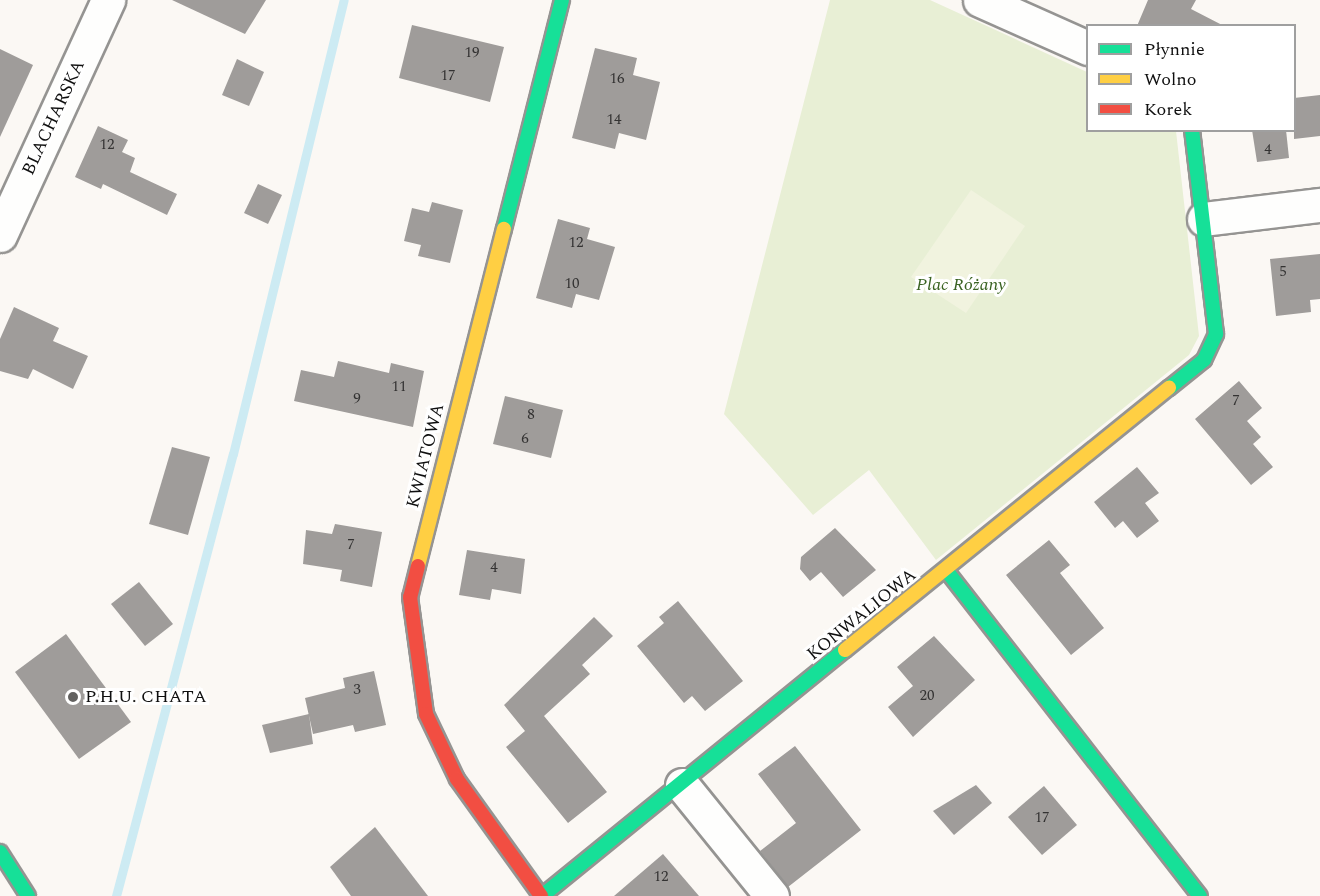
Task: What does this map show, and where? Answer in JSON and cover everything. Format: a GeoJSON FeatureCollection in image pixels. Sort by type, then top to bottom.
{"type":"FeatureCollection","features":[{"type":"Feature","properties":{"kind":"street","name":"BLACHARSKA"},"geometry":{"type":"LineString","coordinates":[[0,236],[108,0]]}},
{"type":"Feature","properties":{"kind":"street","name":"KWIATOWA"},"geometry":{"type":"LineString","coordinates":[[541,896],[457,779],[426,714],[414,655],[410,597],[562,0]]}},
{"type":"Feature","properties":{"kind":"street"},"geometry":{"type":"LineString","coordinates":[[980,0],[1086,47]]}},
{"type":"Feature","properties":{"kind":"street"},"geometry":{"type":"LineString","coordinates":[[1191,132],[1204,219],[1320,205]]}},
{"type":"Feature","properties":{"kind":"street","name":"KONWALIOWA"},"geometry":{"type":"LineString","coordinates":[[541,896],[682,785],[1204,360],[1216,334],[1204,219]]}},
{"type":"Feature","properties":{"kind":"street"},"geometry":{"type":"LineString","coordinates":[[946,570],[1200,896]]}},
{"type":"Feature","properties":{"kind":"street"},"geometry":{"type":"LineString","coordinates":[[682,785],[772,896]]}},
{"type":"Feature","properties":{"kind":"street"},"geometry":{"type":"LineString","coordinates":[[0,852],[28,896]]}},
{"type":"Feature","properties":{"kind":"green space","name":"Plac Różany"},"geometry":{"type":"Polygon","coordinates":[[[830,0],[930,0],[1086,72],[1086,132],[1176,132],[1199,336],[1189,355],[936,560],[869,470],[813,515],[724,414],[830,0]]]}},
{"type":"Feature","properties":{"kind":"green space"},"geometry":{"type":"Polygon","coordinates":[[[971,190],[1025,226],[966,313],[911,277],[971,190]]]}},
{"type":"Feature","properties":{"kind":"building"},"geometry":{"type":"Polygon","coordinates":[[[172,0],[266,0],[245,34],[172,0]]]}},
{"type":"Feature","properties":{"kind":"building"},"geometry":{"type":"Polygon","coordinates":[[[1148,0],[1196,0],[1191,9],[1220,24],[1138,24],[1148,0]]]}},
{"type":"Feature","properties":{"kind":"building"},"geometry":{"type":"Polygon","coordinates":[[[412,25],[504,47],[490,102],[399,78],[412,25]]]}},
{"type":"Feature","properties":{"kind":"building"},"geometry":{"type":"Polygon","coordinates":[[[595,48],[637,58],[633,75],[660,82],[646,140],[619,133],[615,149],[572,138],[595,48]]]}},
{"type":"Feature","properties":{"kind":"building"},"geometry":{"type":"Polygon","coordinates":[[[0,49],[33,65],[0,137],[0,49]]]}},
{"type":"Feature","properties":{"kind":"building"},"geometry":{"type":"Polygon","coordinates":[[[237,59],[264,72],[249,106],[222,95],[237,59]]]}},
{"type":"Feature","properties":{"kind":"building"},"geometry":{"type":"Polygon","coordinates":[[[1320,95],[1320,136],[1294,139],[1296,98],[1320,95]]]}},
{"type":"Feature","properties":{"kind":"building"},"geometry":{"type":"Polygon","coordinates":[[[98,126],[128,140],[122,152],[135,158],[130,172],[177,194],[167,215],[103,184],[101,189],[75,177],[98,126]]]}},
{"type":"Feature","properties":{"kind":"building"},"geometry":{"type":"Polygon","coordinates":[[[1252,132],[1286,132],[1289,158],[1257,162],[1252,132]]]}},
{"type":"Feature","properties":{"kind":"building"},"geometry":{"type":"Polygon","coordinates":[[[258,184],[282,195],[268,224],[244,213],[258,184]]]}},
{"type":"Feature","properties":{"kind":"building"},"geometry":{"type":"Polygon","coordinates":[[[432,202],[463,210],[450,263],[418,256],[421,245],[404,241],[412,208],[429,212],[432,202]]]}},
{"type":"Feature","properties":{"kind":"building"},"geometry":{"type":"Polygon","coordinates":[[[558,219],[590,228],[587,239],[615,247],[599,300],[576,294],[572,308],[536,298],[558,219]]]}},
{"type":"Feature","properties":{"kind":"building"},"geometry":{"type":"Polygon","coordinates":[[[1320,254],[1320,299],[1310,300],[1311,312],[1276,316],[1270,259],[1320,254]]]}},
{"type":"Feature","properties":{"kind":"building"},"geometry":{"type":"Polygon","coordinates":[[[14,307],[59,328],[53,341],[88,356],[73,389],[33,369],[28,379],[0,371],[0,339],[14,307]]]}},
{"type":"Feature","properties":{"kind":"building"},"geometry":{"type":"Polygon","coordinates":[[[338,361],[389,373],[391,363],[424,371],[413,427],[294,401],[301,370],[334,377],[338,361]]]}},
{"type":"Feature","properties":{"kind":"building"},"geometry":{"type":"Polygon","coordinates":[[[1239,381],[1262,408],[1247,421],[1261,437],[1253,444],[1273,467],[1251,485],[1195,419],[1239,381]]]}},
{"type":"Feature","properties":{"kind":"building"},"geometry":{"type":"Polygon","coordinates":[[[505,396],[563,410],[551,458],[493,444],[505,396]]]}},
{"type":"Feature","properties":{"kind":"building"},"geometry":{"type":"Polygon","coordinates":[[[172,447],[210,457],[188,535],[149,524],[172,447]]]}},
{"type":"Feature","properties":{"kind":"building"},"geometry":{"type":"Polygon","coordinates":[[[1137,467],[1159,493],[1145,503],[1159,521],[1137,538],[1123,521],[1115,528],[1094,502],[1137,467]]]}},
{"type":"Feature","properties":{"kind":"building"},"geometry":{"type":"Polygon","coordinates":[[[335,524],[382,532],[372,587],[340,581],[342,570],[303,564],[306,530],[332,534],[335,524]]]}},
{"type":"Feature","properties":{"kind":"building"},"geometry":{"type":"Polygon","coordinates":[[[835,528],[876,570],[843,597],[821,572],[810,581],[800,569],[801,557],[835,528]]]}},
{"type":"Feature","properties":{"kind":"building"},"geometry":{"type":"Polygon","coordinates":[[[1049,540],[1070,565],[1060,573],[1104,628],[1071,655],[1006,575],[1049,540]]]}},
{"type":"Feature","properties":{"kind":"building"},"geometry":{"type":"Polygon","coordinates":[[[467,550],[525,559],[521,594],[492,589],[490,600],[459,595],[467,550]]]}},
{"type":"Feature","properties":{"kind":"building"},"geometry":{"type":"Polygon","coordinates":[[[139,582],[173,624],[145,646],[111,604],[139,582]]]}},
{"type":"Feature","properties":{"kind":"building"},"geometry":{"type":"Polygon","coordinates":[[[678,601],[743,681],[705,711],[692,696],[684,703],[637,646],[664,623],[659,617],[678,601]]]}},
{"type":"Feature","properties":{"kind":"building"},"geometry":{"type":"Polygon","coordinates":[[[594,617],[613,636],[582,665],[590,674],[544,716],[607,792],[568,823],[506,747],[525,731],[504,705],[594,617]]]}},
{"type":"Feature","properties":{"kind":"building","name":"P.H.U. CHATA"},"geometry":{"type":"Polygon","coordinates":[[[66,634],[131,722],[79,759],[15,672],[66,634]]]}},
{"type":"Feature","properties":{"kind":"building"},"geometry":{"type":"Polygon","coordinates":[[[934,636],[975,680],[913,737],[888,707],[913,686],[897,667],[934,636]]]}},
{"type":"Feature","properties":{"kind":"building"},"geometry":{"type":"Polygon","coordinates":[[[374,671],[386,725],[355,732],[353,725],[313,734],[305,698],[345,688],[343,678],[374,671]]]}},
{"type":"Feature","properties":{"kind":"building"},"geometry":{"type":"Polygon","coordinates":[[[309,714],[313,744],[270,753],[262,725],[309,714]]]}},
{"type":"Feature","properties":{"kind":"building"},"geometry":{"type":"Polygon","coordinates":[[[795,746],[861,830],[788,887],[760,851],[796,823],[758,774],[795,746]]]}},
{"type":"Feature","properties":{"kind":"building"},"geometry":{"type":"Polygon","coordinates":[[[976,785],[992,803],[954,835],[933,811],[976,785]]]}},
{"type":"Feature","properties":{"kind":"building"},"geometry":{"type":"Polygon","coordinates":[[[1044,786],[1077,825],[1042,855],[1008,817],[1044,786]]]}},
{"type":"Feature","properties":{"kind":"building"},"geometry":{"type":"Polygon","coordinates":[[[375,827],[428,896],[351,896],[330,867],[375,827]]]}},
{"type":"Feature","properties":{"kind":"building"},"geometry":{"type":"Polygon","coordinates":[[[663,854],[699,896],[614,896],[663,854]]]}},
{"type":"Feature","properties":{"kind":"waterway"},"geometry":{"type":"LineString","coordinates":[[116,896],[233,454],[344,0]]}},
{"type":"Feature","properties":{"kind":"traffic: fast"},"geometry":{"type":"LineString","coordinates":[[504,229],[562,0]]}},
{"type":"Feature","properties":{"kind":"traffic: fast"},"geometry":{"type":"LineString","coordinates":[[1169,388],[1204,360],[1216,334],[1192,132]]}},
{"type":"Feature","properties":{"kind":"traffic: fast"},"geometry":{"type":"LineString","coordinates":[[946,570],[1200,896]]}},
{"type":"Feature","properties":{"kind":"traffic: fast"},"geometry":{"type":"LineString","coordinates":[[542,896],[845,650]]}},
{"type":"Feature","properties":{"kind":"traffic: fast"},"geometry":{"type":"LineString","coordinates":[[0,852],[28,896]]}},
{"type":"Feature","properties":{"kind":"traffic: slow"},"geometry":{"type":"LineString","coordinates":[[418,566],[504,229]]}},
{"type":"Feature","properties":{"kind":"traffic: slow"},"geometry":{"type":"LineString","coordinates":[[845,650],[1169,388]]}},
{"type":"Feature","properties":{"kind":"traffic: jam"},"geometry":{"type":"LineString","coordinates":[[418,566],[410,597],[426,714],[457,779],[541,896]]}},
{"type":"Feature","properties":{"kind":"place","name":"P.H.U. CHATA"},"geometry":{"type":"Point","coordinates":[73,697]}}]}
